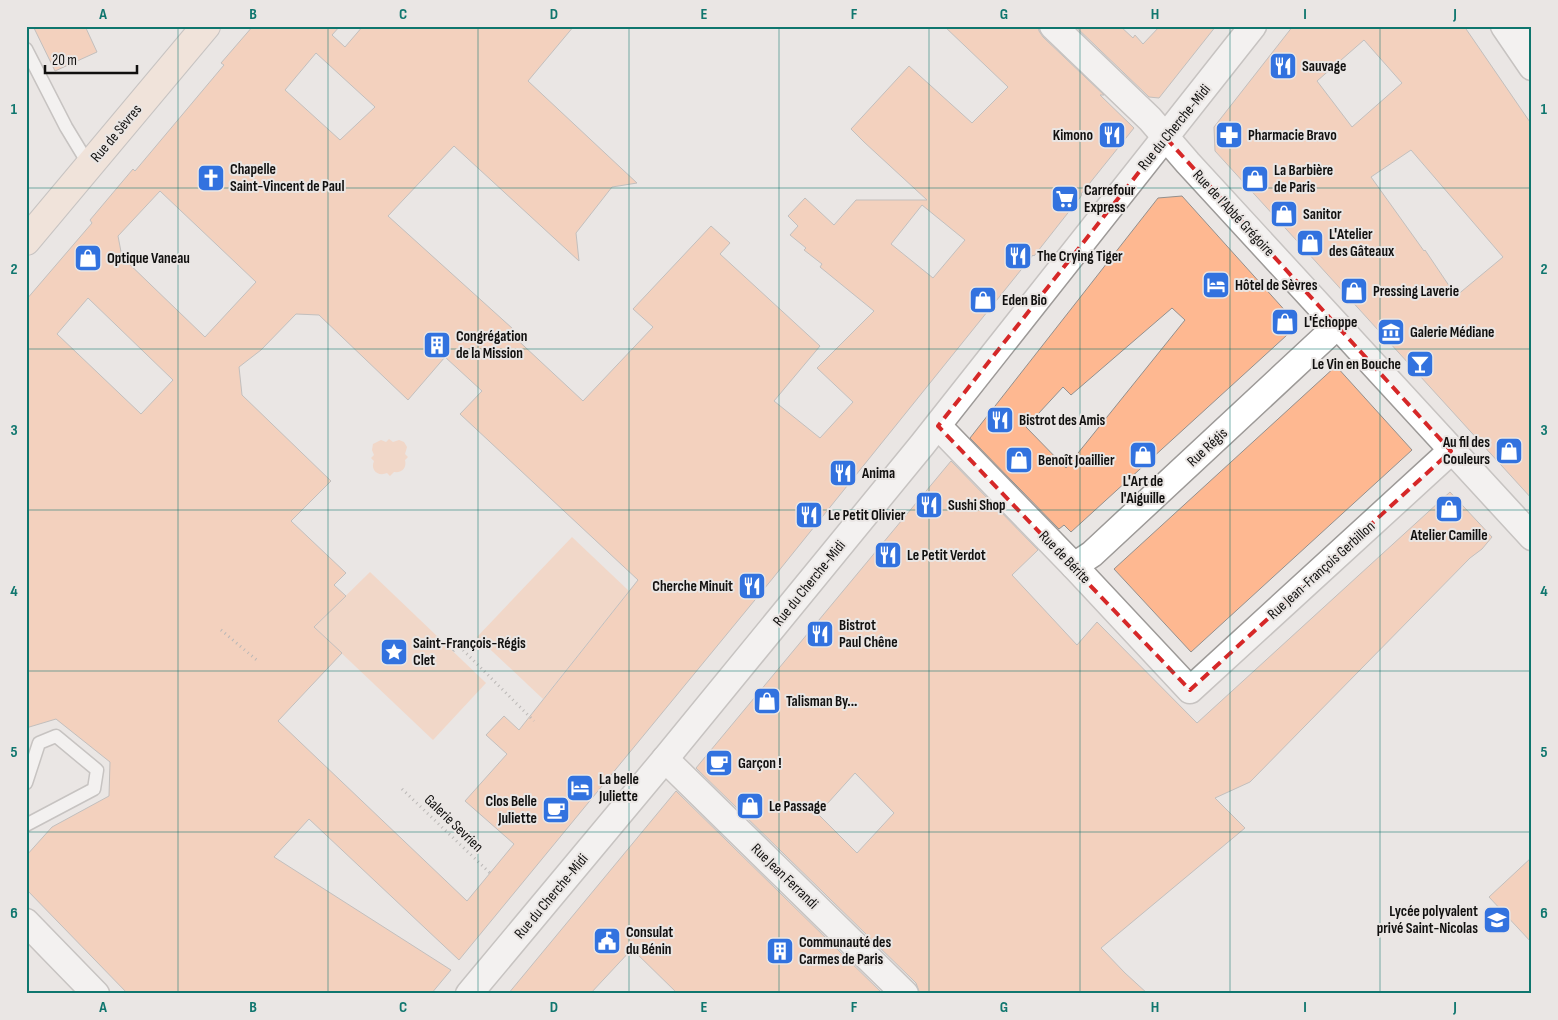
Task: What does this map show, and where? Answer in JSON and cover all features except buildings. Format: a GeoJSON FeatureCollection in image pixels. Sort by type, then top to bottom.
{"type":"FeatureCollection","features":[{"type":"Feature","properties":{"kind":"main road","name":"Rue de Sèvres"},"geometry":{"type":"LineString","coordinates":[[26,241],[206,26]]}},
{"type":"Feature","properties":{"kind":"street","name":"Rue de l'Abbé Grégoire"},"geometry":{"type":"LineString","coordinates":[[1053,26],[1150,119],[1451,451],[1532,537]]}},
{"type":"Feature","properties":{"kind":"street","name":"Rue du Cherche-Midi"},"geometry":{"type":"LineString","coordinates":[[469,994],[665,759],[938,426],[1254,26]]}},
{"type":"Feature","properties":{"kind":"street"},"geometry":{"type":"LineString","coordinates":[[1504,26],[1532,67]]}},
{"type":"Feature","properties":{"kind":"street","name":"Rue Régis"},"geometry":{"type":"LineString","coordinates":[[1074,566],[1092,554],[1337,326]]}},
{"type":"Feature","properties":{"kind":"street","name":"Rue de Bérite"},"geometry":{"type":"LineString","coordinates":[[938,426],[1074,566],[1190,690]]}},
{"type":"Feature","properties":{"kind":"street","name":"Rue Jean-François Gerbillon"},"geometry":{"type":"LineString","coordinates":[[1190,690],[1451,451]]}},
{"type":"Feature","properties":{"kind":"street","name":"Rue Jean Ferrandi"},"geometry":{"type":"LineString","coordinates":[[665,759],[905,994]]}},
{"type":"Feature","properties":{"kind":"street"},"geometry":{"type":"LineString","coordinates":[[26,922],[96,994]]}},
{"type":"Feature","properties":{"kind":"lane"},"geometry":{"type":"LineString","coordinates":[[1526,26],[1532,35]]}},
{"type":"Feature","properties":{"kind":"lane"},"geometry":{"type":"LineString","coordinates":[[26,48],[66,127],[89,165]]}},
{"type":"Feature","properties":{"kind":"lane"},"geometry":{"type":"LineString","coordinates":[[26,783],[39,743],[56,736],[97,770],[94,789],[26,825]]}},
{"type":"Feature","properties":{"kind":"path"},"geometry":{"type":"LineString","coordinates":[[221,630],[259,662]]}},
{"type":"Feature","properties":{"kind":"path"},"geometry":{"type":"LineString","coordinates":[[453,651],[458,645],[534,721]]}},
{"type":"Feature","properties":{"kind":"path","name":"Galerie Sevrien"},"geometry":{"type":"LineString","coordinates":[[402,789],[490,873]]}},
{"type":"Feature","properties":{"kind":"highlighted area"},"geometry":{"type":"Polygon","coordinates":[[[1166,138],[1451,451],[1190,690],[938,426],[1166,138]]]}},
{"type":"Feature","properties":{"kind":"shaded area"},"geometry":{"type":"Polygon","coordinates":[[[389,439],[393,442],[399,440],[404,442],[407,447],[405,454],[408,457],[405,460],[403,469],[399,472],[394,472],[390,476],[387,473],[381,474],[376,472],[373,467],[374,461],[371,458],[374,455],[372,450],[373,444],[381,440],[386,442],[389,439]]]}},
{"type":"Feature","properties":{"kind":"shaded area"},"geometry":{"type":"Polygon","coordinates":[[[572,537],[629,591],[543,699],[477,637],[572,537]]]}},
{"type":"Feature","properties":{"kind":"shaded area"},"geometry":{"type":"Polygon","coordinates":[[[370,572],[486,683],[433,740],[314,627],[370,572]]]}},
{"type":"Feature","properties":{"kind":"place","name":"Sauvage"},"geometry":{"type":"Point","coordinates":[1283,66]}},
{"type":"Feature","properties":{"kind":"place","name":"Kimono"},"geometry":{"type":"Point","coordinates":[1112,135]}},
{"type":"Feature","properties":{"kind":"place","name":"Pharmacie Bravo"},"geometry":{"type":"Point","coordinates":[1229,135]}},
{"type":"Feature","properties":{"kind":"place","name":"Chapelle Saint-Vincent de Paul"},"geometry":{"type":"Point","coordinates":[211,178]}},
{"type":"Feature","properties":{"kind":"place","name":"La Barbière de Paris"},"geometry":{"type":"Point","coordinates":[1255,179]}},
{"type":"Feature","properties":{"kind":"place","name":"Carrefour Express"},"geometry":{"type":"Point","coordinates":[1065,199]}},
{"type":"Feature","properties":{"kind":"place","name":"Sanitor"},"geometry":{"type":"Point","coordinates":[1284,214]}},
{"type":"Feature","properties":{"kind":"place","name":"L'Atelier des Gâteaux"},"geometry":{"type":"Point","coordinates":[1310,243]}},
{"type":"Feature","properties":{"kind":"place","name":"The Crying Tiger"},"geometry":{"type":"Point","coordinates":[1018,256]}},
{"type":"Feature","properties":{"kind":"place","name":"Optique Vaneau"},"geometry":{"type":"Point","coordinates":[88,258]}},
{"type":"Feature","properties":{"kind":"place","name":"Hôtel de Sèvres"},"geometry":{"type":"Point","coordinates":[1216,285]}},
{"type":"Feature","properties":{"kind":"place","name":"Pressing Laverie"},"geometry":{"type":"Point","coordinates":[1354,291]}},
{"type":"Feature","properties":{"kind":"place","name":"Eden Bio"},"geometry":{"type":"Point","coordinates":[983,300]}},
{"type":"Feature","properties":{"kind":"place","name":"L'Échoppe"},"geometry":{"type":"Point","coordinates":[1285,322]}},
{"type":"Feature","properties":{"kind":"place","name":"Galerie Médiane"},"geometry":{"type":"Point","coordinates":[1391,332]}},
{"type":"Feature","properties":{"kind":"place","name":"Congrégation de la Mission"},"geometry":{"type":"Point","coordinates":[437,345]}},
{"type":"Feature","properties":{"kind":"place","name":"Le Vin en Bouche"},"geometry":{"type":"Point","coordinates":[1420,364]}},
{"type":"Feature","properties":{"kind":"place","name":"Bistrot des Amis"},"geometry":{"type":"Point","coordinates":[1000,420]}},
{"type":"Feature","properties":{"kind":"place","name":"Au fil des Couleurs"},"geometry":{"type":"Point","coordinates":[1509,451]}},
{"type":"Feature","properties":{"kind":"place","name":"L'Art de l'Aiguille"},"geometry":{"type":"Point","coordinates":[1143,455]}},
{"type":"Feature","properties":{"kind":"place","name":"Benoît Joaillier"},"geometry":{"type":"Point","coordinates":[1019,460]}},
{"type":"Feature","properties":{"kind":"place","name":"Anima"},"geometry":{"type":"Point","coordinates":[843,473]}},
{"type":"Feature","properties":{"kind":"place","name":"Sushi Shop"},"geometry":{"type":"Point","coordinates":[929,505]}},
{"type":"Feature","properties":{"kind":"place","name":"Atelier Camille"},"geometry":{"type":"Point","coordinates":[1449,509]}},
{"type":"Feature","properties":{"kind":"place","name":"Le Petit Olivier"},"geometry":{"type":"Point","coordinates":[809,515]}},
{"type":"Feature","properties":{"kind":"place","name":"Le Petit Verdot"},"geometry":{"type":"Point","coordinates":[888,555]}},
{"type":"Feature","properties":{"kind":"place","name":"Cherche Minuit"},"geometry":{"type":"Point","coordinates":[752,586]}},
{"type":"Feature","properties":{"kind":"place","name":"Bistrot Paul Chêne"},"geometry":{"type":"Point","coordinates":[820,634]}},
{"type":"Feature","properties":{"kind":"place","name":"Saint-François-Régis Clet"},"geometry":{"type":"Point","coordinates":[394,652]}},
{"type":"Feature","properties":{"kind":"place","name":"Talisman By..."},"geometry":{"type":"Point","coordinates":[767,701]}},
{"type":"Feature","properties":{"kind":"place","name":"Garçon !"},"geometry":{"type":"Point","coordinates":[719,763]}},
{"type":"Feature","properties":{"kind":"place","name":"La belle Juliette"},"geometry":{"type":"Point","coordinates":[580,788]}},
{"type":"Feature","properties":{"kind":"place","name":"Le Passage"},"geometry":{"type":"Point","coordinates":[750,806]}},
{"type":"Feature","properties":{"kind":"place","name":"Clos Belle Juliette"},"geometry":{"type":"Point","coordinates":[556,810]}},
{"type":"Feature","properties":{"kind":"place","name":"Lycée polyvalent privé Saint-Nicolas"},"geometry":{"type":"Point","coordinates":[1497,920]}},
{"type":"Feature","properties":{"kind":"place","name":"Consulat du Bénin"},"geometry":{"type":"Point","coordinates":[607,941]}},
{"type":"Feature","properties":{"kind":"place","name":"Communauté des Carmes de Paris"},"geometry":{"type":"Point","coordinates":[780,951]}}]}
